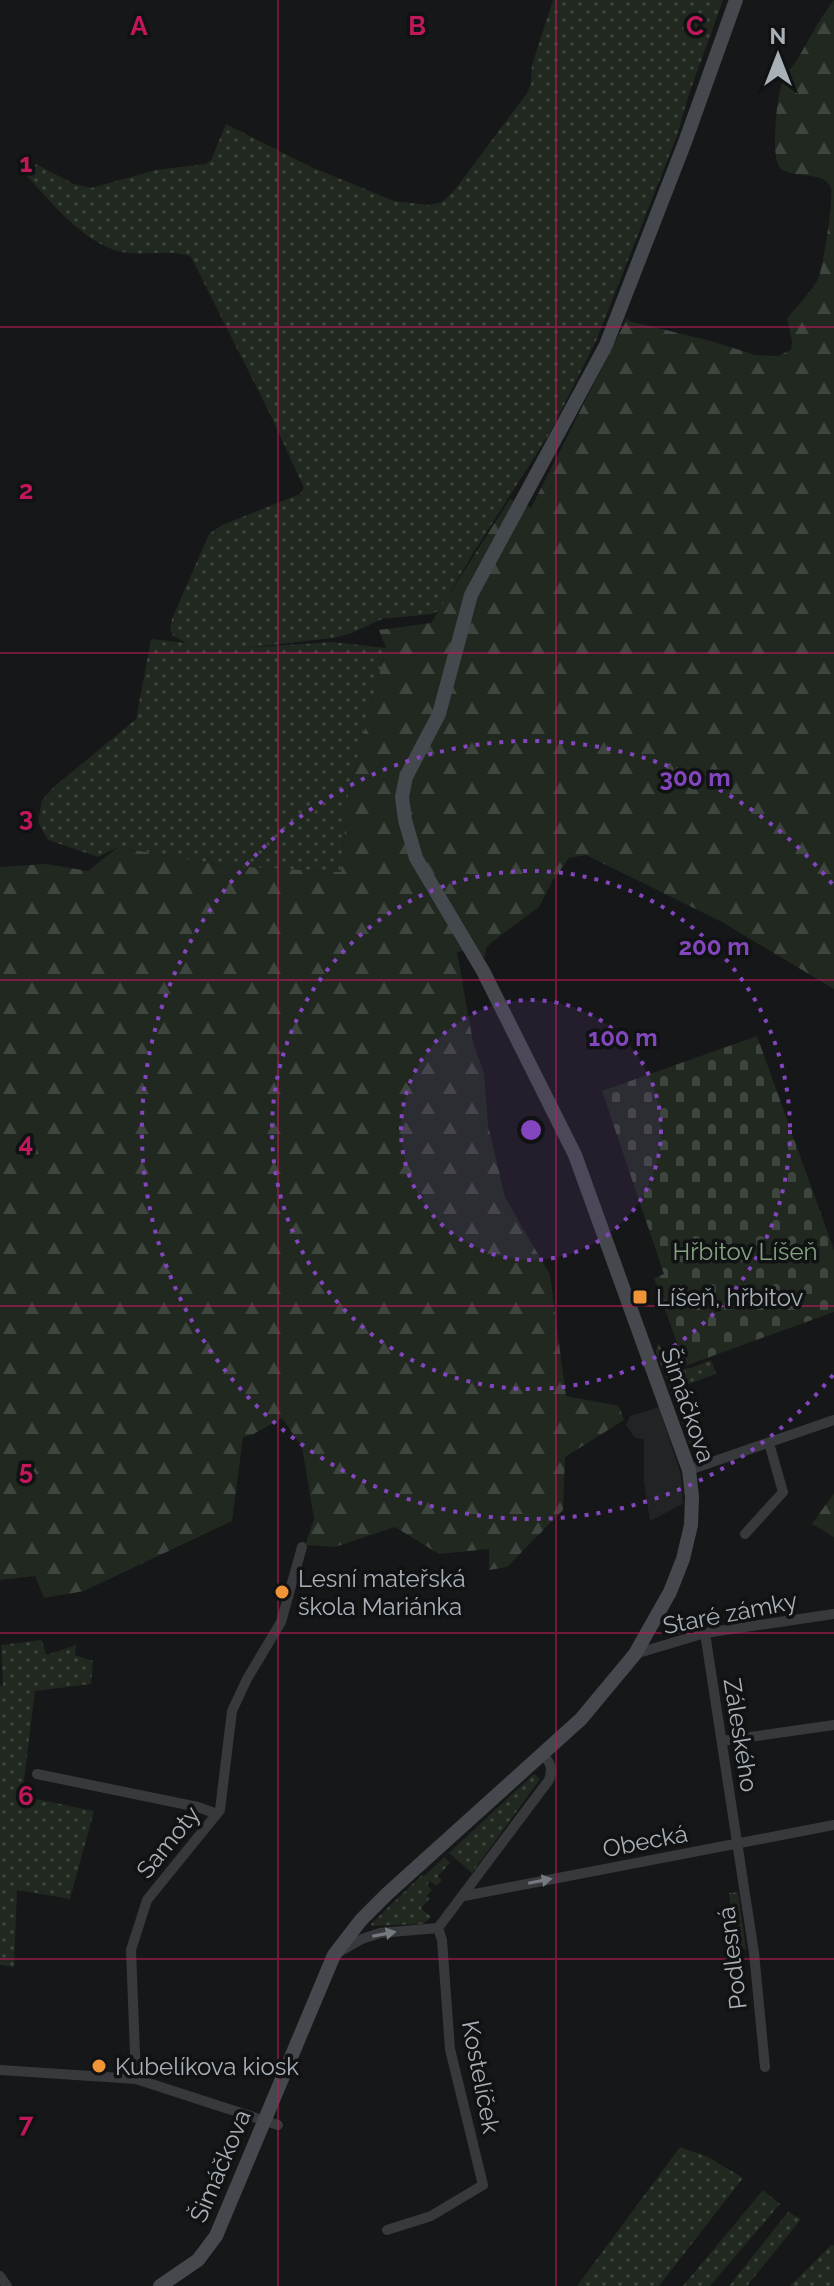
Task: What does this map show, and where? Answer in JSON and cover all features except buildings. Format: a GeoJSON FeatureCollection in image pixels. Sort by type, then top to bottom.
{"type":"FeatureCollection","features":[{"type":"Feature","properties":{"kind":"street","name":"Šimáčkova"},"geometry":{"type":"LineString","coordinates":[[161,2286],[198,2260],[216,2236],[272,2122],[334,1955],[361,1920],[387,1894],[586,1715],[635,1654],[670,1592],[683,1559],[691,1525],[689,1470],[575,1155],[477,961],[416,858],[402,797],[406,777],[439,714],[471,595],[612,331],[736,0]]}},
{"type":"Feature","properties":{"kind":"street"},"geometry":{"type":"LineString","coordinates":[[689,1470],[834,1420]]}},
{"type":"Feature","properties":{"kind":"street"},"geometry":{"type":"LineString","coordinates":[[745,1534],[783,1492],[769,1443]]}},
{"type":"Feature","properties":{"kind":"street","name":"Samoty"},"geometry":{"type":"LineString","coordinates":[[136,2079],[131,1950],[147,1900],[220,1810],[232,1711],[281,1622],[302,1547]]}},
{"type":"Feature","properties":{"kind":"street","name":"Staré zámky"},"geometry":{"type":"LineString","coordinates":[[635,1654],[705,1633],[834,1614]]}},
{"type":"Feature","properties":{"kind":"street","name":"Záleského"},"geometry":{"type":"LineString","coordinates":[[705,1633],[738,1844]]}},
{"type":"Feature","properties":{"kind":"street"},"geometry":{"type":"LineString","coordinates":[[722,1741],[834,1725]]}},
{"type":"Feature","properties":{"kind":"street"},"geometry":{"type":"LineString","coordinates":[[334,1955],[380,1933],[438,1928],[549,1780],[551,1763],[543,1754]]}},
{"type":"Feature","properties":{"kind":"street"},"geometry":{"type":"LineString","coordinates":[[37,1774],[198,1807],[217,1814]]}},
{"type":"Feature","properties":{"kind":"street","name":"Obecká"},"geometry":{"type":"LineString","coordinates":[[464,1896],[834,1825]]}},
{"type":"Feature","properties":{"kind":"street","name":"Podlesná"},"geometry":{"type":"LineString","coordinates":[[738,1844],[754,1953],[765,2067]]}},
{"type":"Feature","properties":{"kind":"street","name":"Kostelíček"},"geometry":{"type":"LineString","coordinates":[[387,2230],[431,2216],[483,2185],[450,2049],[442,1940],[438,1928]]}},
{"type":"Feature","properties":{"kind":"street"},"geometry":{"type":"LineString","coordinates":[[0,2070],[136,2079],[272,2122]]}},
{"type":"Feature","properties":{"kind":"shaded area"},"geometry":{"type":"Polygon","coordinates":[[[659,1407],[681,1475],[683,1504],[650,1521],[644,1482],[644,1439],[635,1438],[626,1425],[630,1416],[659,1407]]]}},
{"type":"Feature","properties":{"kind":"green space"},"geometry":{"type":"Polygon","coordinates":[[[553,0],[723,0],[677,136],[596,341],[551,431],[440,610],[432,614],[382,619],[334,638],[242,648],[333,642],[386,648],[348,795],[341,872],[225,866],[118,847],[98,857],[48,840],[38,822],[42,800],[136,719],[151,639],[187,643],[173,636],[170,629],[172,619],[209,534],[222,525],[300,494],[304,488],[191,257],[114,250],[72,223],[26,175],[36,164],[74,184],[91,188],[156,170],[205,164],[211,160],[226,124],[309,166],[394,201],[429,205],[442,202],[454,191],[527,93],[532,65],[553,0]]]}},
{"type":"Feature","properties":{"kind":"green space"},"geometry":{"type":"Polygon","coordinates":[[[834,0],[834,989],[722,922],[586,855],[569,858],[539,907],[492,942],[486,948],[485,956],[482,958],[474,942],[457,952],[473,1042],[484,1073],[488,1125],[505,1197],[550,1275],[566,1396],[619,1406],[624,1420],[565,1457],[563,1510],[507,1567],[489,1570],[489,1549],[439,1554],[395,1527],[335,1547],[305,1545],[314,1519],[302,1447],[282,1418],[243,1437],[232,1521],[84,1591],[44,1598],[35,1576],[0,1580],[0,867],[46,864],[88,871],[118,847],[225,866],[341,872],[348,795],[386,648],[379,630],[431,623],[510,499],[531,508],[627,318],[755,355],[778,356],[791,350],[787,318],[818,279],[832,194],[827,182],[822,179],[780,168],[775,152],[777,109],[784,78],[834,0]]]}},
{"type":"Feature","properties":{"kind":"green space","name":"Hřbitov Líšeň"},"geometry":{"type":"Polygon","coordinates":[[[757,1036],[834,1250],[834,1312],[685,1366],[654,1278],[664,1274],[602,1091],[757,1036]]]}},
{"type":"Feature","properties":{"kind":"green space"},"geometry":{"type":"Polygon","coordinates":[[[658,1342],[666,1359],[677,1370],[711,1360],[716,1374],[677,1388],[671,1376],[666,1378],[656,1352],[658,1342]]]}},
{"type":"Feature","properties":{"kind":"green space"},"geometry":{"type":"Polygon","coordinates":[[[671,1375],[699,1448],[692,1450],[666,1378],[671,1375]]]}},
{"type":"Feature","properties":{"kind":"green space"},"geometry":{"type":"Polygon","coordinates":[[[834,1493],[834,1537],[812,1524],[834,1493]]]}},
{"type":"Feature","properties":{"kind":"green space"},"geometry":{"type":"Polygon","coordinates":[[[42,1640],[46,1655],[76,1645],[75,1655],[93,1661],[91,1684],[35,1691],[22,1796],[94,1811],[70,1899],[17,1890],[14,1967],[0,1965],[1,1645],[42,1640]]]}},
{"type":"Feature","properties":{"kind":"green space"},"geometry":{"type":"Polygon","coordinates":[[[534,1774],[540,1779],[472,1873],[449,1853],[445,1857],[450,1863],[438,1876],[442,1880],[436,1886],[430,1881],[427,1885],[432,1890],[427,1896],[430,1898],[421,1908],[431,1917],[423,1924],[372,1926],[422,1875],[534,1774]]]}},
{"type":"Feature","properties":{"kind":"green space"},"geometry":{"type":"Polygon","coordinates":[[[738,1892],[746,1949],[735,1950],[729,1893],[738,1892]]]}},
{"type":"Feature","properties":{"kind":"green space"},"geometry":{"type":"Polygon","coordinates":[[[680,2147],[708,2157],[743,2178],[659,2286],[577,2286],[680,2147]]]}},
{"type":"Feature","properties":{"kind":"green space"},"geometry":{"type":"Polygon","coordinates":[[[763,2190],[780,2204],[710,2286],[683,2286],[763,2190]]]}},
{"type":"Feature","properties":{"kind":"green space"},"geometry":{"type":"Polygon","coordinates":[[[788,2212],[801,2219],[747,2286],[729,2286],[788,2212]]]}},
{"type":"Feature","properties":{"kind":"green space"},"geometry":{"type":"Polygon","coordinates":[[[832,2244],[834,2286],[790,2286],[832,2244]]]}},
{"type":"Feature","properties":{"kind":"place","name":"Líšeň, hřbitov"},"geometry":{"type":"Point","coordinates":[640,1297]}},
{"type":"Feature","properties":{"kind":"place","name":"Lesní mateřská škola Mariánka"},"geometry":{"type":"Point","coordinates":[282,1592]}},
{"type":"Feature","properties":{"kind":"place","name":"Kubelíkova kiosk"},"geometry":{"type":"Point","coordinates":[99,2066]}}]}
